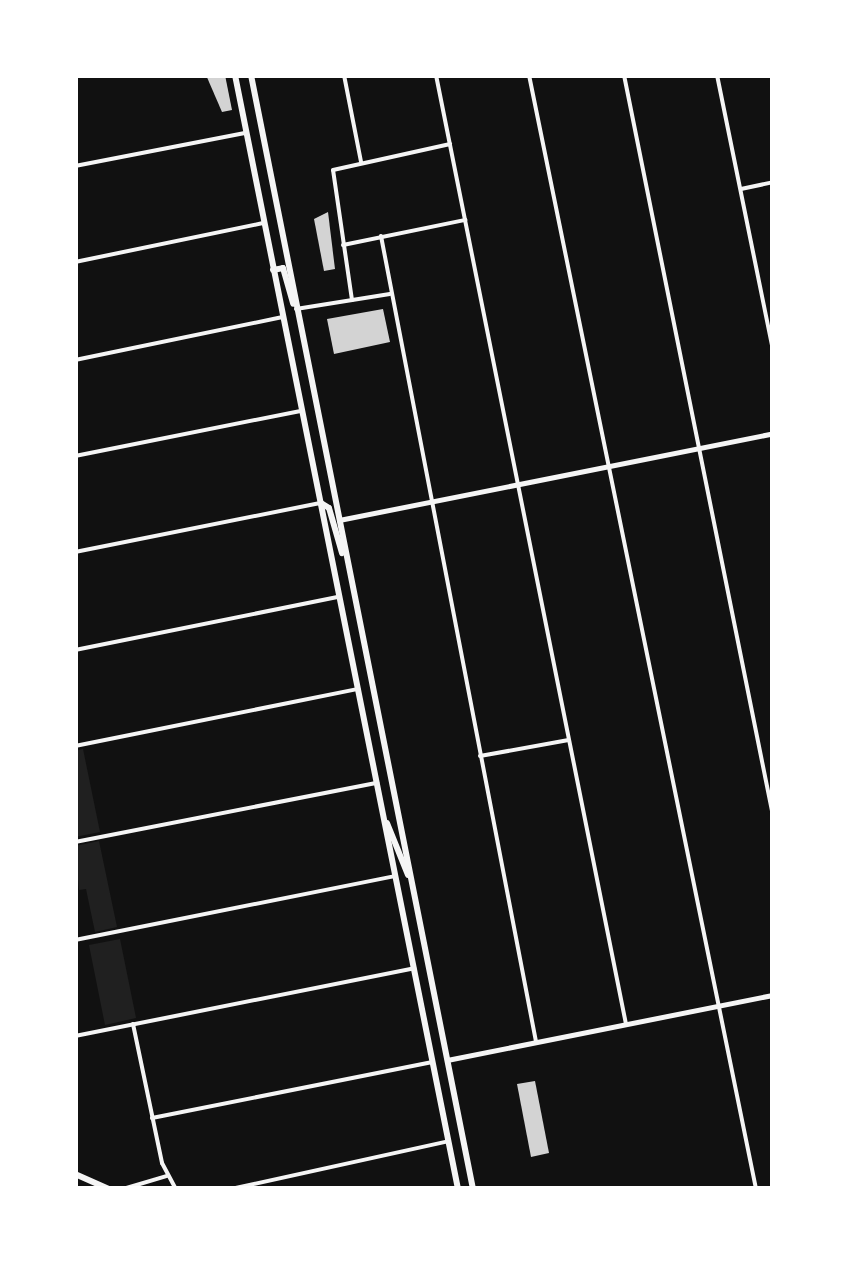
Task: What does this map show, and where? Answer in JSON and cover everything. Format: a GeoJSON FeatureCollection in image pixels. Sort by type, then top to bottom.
{"type":"FeatureCollection","features":[{"type":"Feature","properties":{"kind":"main road"},"geometry":{"type":"LineString","coordinates":[[235,75],[458,1189]]}},
{"type":"Feature","properties":{"kind":"main road"},"geometry":{"type":"LineString","coordinates":[[251,75],[473,1189]]}},
{"type":"Feature","properties":{"kind":"main road"},"geometry":{"type":"LineString","coordinates":[[273,270],[283,268],[296,308]]}},
{"type":"Feature","properties":{"kind":"main road"},"geometry":{"type":"LineString","coordinates":[[320,503],[330,508],[344,552]]}},
{"type":"Feature","properties":{"kind":"main road"},"geometry":{"type":"LineString","coordinates":[[386,822],[412,880]]}},
{"type":"Feature","properties":{"kind":"main road"},"geometry":{"type":"LineString","coordinates":[[75,1174],[109,1189]]}},
{"type":"Feature","properties":{"kind":"street"},"geometry":{"type":"LineString","coordinates":[[344,75],[361,162]]}},
{"type":"Feature","properties":{"kind":"street"},"geometry":{"type":"LineString","coordinates":[[436,75],[626,1024]]}},
{"type":"Feature","properties":{"kind":"street"},"geometry":{"type":"LineString","coordinates":[[528,75],[756,1189]]}},
{"type":"Feature","properties":{"kind":"street"},"geometry":{"type":"LineString","coordinates":[[624,75],[773,816]]}},
{"type":"Feature","properties":{"kind":"street"},"geometry":{"type":"LineString","coordinates":[[717,75],[773,350]]}},
{"type":"Feature","properties":{"kind":"street"},"geometry":{"type":"LineString","coordinates":[[75,166],[245,132]]}},
{"type":"Feature","properties":{"kind":"street"},"geometry":{"type":"LineString","coordinates":[[352,300],[332,172],[361,162],[450,144]]}},
{"type":"Feature","properties":{"kind":"street"},"geometry":{"type":"LineString","coordinates":[[741,189],[773,182]]}},
{"type":"Feature","properties":{"kind":"street"},"geometry":{"type":"LineString","coordinates":[[344,245],[465,220]]}},
{"type":"Feature","properties":{"kind":"street"},"geometry":{"type":"LineString","coordinates":[[75,262],[263,224]]}},
{"type":"Feature","properties":{"kind":"street"},"geometry":{"type":"LineString","coordinates":[[380,236],[536,1042]]}},
{"type":"Feature","properties":{"kind":"street"},"geometry":{"type":"LineString","coordinates":[[296,308],[390,294]]}},
{"type":"Feature","properties":{"kind":"street"},"geometry":{"type":"LineString","coordinates":[[75,360],[283,317]]}},
{"type":"Feature","properties":{"kind":"street"},"geometry":{"type":"LineString","coordinates":[[75,456],[302,411]]}},
{"type":"Feature","properties":{"kind":"street"},"geometry":{"type":"LineString","coordinates":[[339,520],[773,433]]}},
{"type":"Feature","properties":{"kind":"street"},"geometry":{"type":"LineString","coordinates":[[75,552],[320,503]]}},
{"type":"Feature","properties":{"kind":"street"},"geometry":{"type":"LineString","coordinates":[[75,650],[339,597]]}},
{"type":"Feature","properties":{"kind":"street"},"geometry":{"type":"LineString","coordinates":[[75,746],[358,688]]}},
{"type":"Feature","properties":{"kind":"street"},"geometry":{"type":"LineString","coordinates":[[480,756],[570,740]]}},
{"type":"Feature","properties":{"kind":"street"},"geometry":{"type":"LineString","coordinates":[[76,842],[377,783]]}},
{"type":"Feature","properties":{"kind":"street"},"geometry":{"type":"LineString","coordinates":[[75,940],[395,876]]}},
{"type":"Feature","properties":{"kind":"street"},"geometry":{"type":"LineString","coordinates":[[75,1036],[414,968]]}},
{"type":"Feature","properties":{"kind":"street"},"geometry":{"type":"LineString","coordinates":[[447,1060],[773,995]]}},
{"type":"Feature","properties":{"kind":"street"},"geometry":{"type":"LineString","coordinates":[[133,1024],[152,1118],[168,1176],[176,1189]]}},
{"type":"Feature","properties":{"kind":"street"},"geometry":{"type":"LineString","coordinates":[[152,1118],[432,1062]]}},
{"type":"Feature","properties":{"kind":"street"},"geometry":{"type":"LineString","coordinates":[[231,1189],[449,1141]]}},
{"type":"Feature","properties":{"kind":"street"},"geometry":{"type":"LineString","coordinates":[[123,1189],[168,1176]]}},
{"type":"Feature","properties":{"kind":"shaded area"},"geometry":{"type":"Polygon","coordinates":[[[83,749],[100,832],[75,837],[75,751],[83,749]]]}},
{"type":"Feature","properties":{"kind":"shaded area"},"geometry":{"type":"Polygon","coordinates":[[[99,841],[117,927],[95,932],[86,889],[79,890],[75,846],[99,841]]]}},
{"type":"Feature","properties":{"kind":"shaded area"},"geometry":{"type":"Polygon","coordinates":[[[120,939],[136,1018],[105,1025],[89,945],[120,939]]]}},
{"type":"Feature","properties":{"kind":"building"},"geometry":{"type":"Polygon","coordinates":[[[206,75],[225,75],[232,110],[222,112],[206,75]]]}},
{"type":"Feature","properties":{"kind":"building"},"geometry":{"type":"Polygon","coordinates":[[[328,212],[335,269],[324,271],[314,219],[328,212]]]}},
{"type":"Feature","properties":{"kind":"building"},"geometry":{"type":"Polygon","coordinates":[[[383,309],[390,342],[334,354],[327,319],[383,309]]]}},
{"type":"Feature","properties":{"kind":"building"},"geometry":{"type":"Polygon","coordinates":[[[535,1081],[549,1153],[531,1157],[517,1084],[535,1081]]]}}]}
